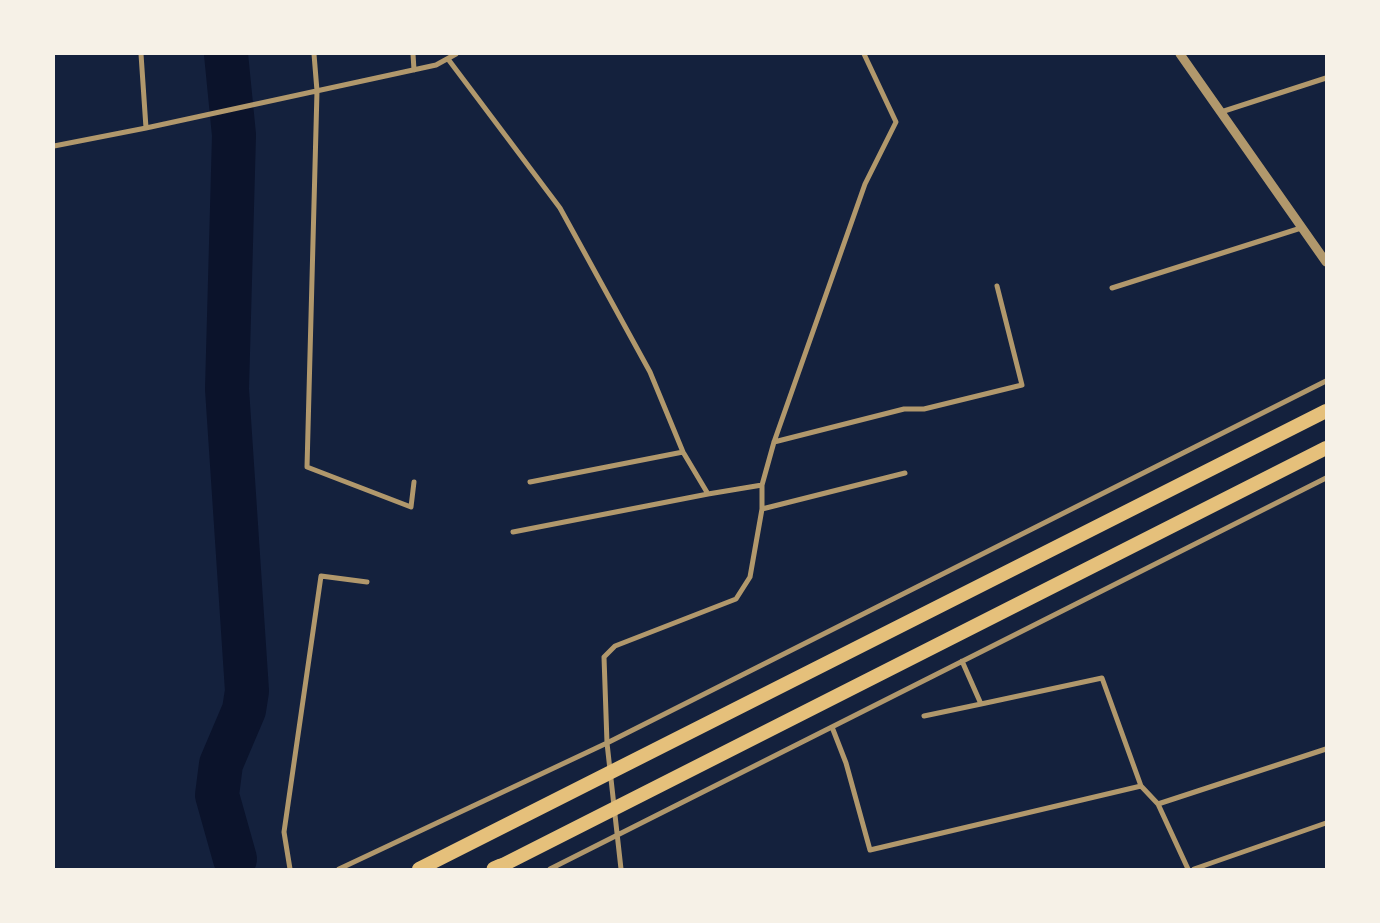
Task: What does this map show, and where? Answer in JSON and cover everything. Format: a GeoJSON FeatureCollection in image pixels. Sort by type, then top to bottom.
{"type":"FeatureCollection","features":[{"type":"Feature","properties":{"kind":"highway"},"geometry":{"type":"LineString","coordinates":[[418,869],[1326,411]]}},
{"type":"Feature","properties":{"kind":"highway"},"geometry":{"type":"LineString","coordinates":[[497,868],[1326,448]]}},
{"type":"Feature","properties":{"kind":"street"},"geometry":{"type":"LineString","coordinates":[[141,54],[146,128]]}},
{"type":"Feature","properties":{"kind":"street"},"geometry":{"type":"LineString","coordinates":[[314,54],[317,91],[307,467],[411,507],[414,482]]}},
{"type":"Feature","properties":{"kind":"street"},"geometry":{"type":"LineString","coordinates":[[413,54],[414,70]]}},
{"type":"Feature","properties":{"kind":"street"},"geometry":{"type":"LineString","coordinates":[[54,146],[218,113],[436,65],[456,54]]}},
{"type":"Feature","properties":{"kind":"street"},"geometry":{"type":"LineString","coordinates":[[622,869],[616,837],[607,743],[604,657],[615,646],[736,599],[750,577],[762,509],[762,485],[774,442],[866,184],[896,122],[864,54]]}},
{"type":"Feature","properties":{"kind":"street"},"geometry":{"type":"LineString","coordinates":[[1180,54],[1326,262]]}},
{"type":"Feature","properties":{"kind":"street"},"geometry":{"type":"LineString","coordinates":[[448,59],[560,208],[650,372],[683,452],[708,494]]}},
{"type":"Feature","properties":{"kind":"street"},"geometry":{"type":"LineString","coordinates":[[1222,112],[1326,78]]}},
{"type":"Feature","properties":{"kind":"street"},"geometry":{"type":"LineString","coordinates":[[1112,288],[1301,228]]}},
{"type":"Feature","properties":{"kind":"street"},"geometry":{"type":"LineString","coordinates":[[774,442],[904,409],[924,409],[1022,385],[997,286]]}},
{"type":"Feature","properties":{"kind":"street"},"geometry":{"type":"LineString","coordinates":[[339,869],[607,743],[1326,381]]}},
{"type":"Feature","properties":{"kind":"street"},"geometry":{"type":"LineString","coordinates":[[530,482],[683,452]]}},
{"type":"Feature","properties":{"kind":"street"},"geometry":{"type":"LineString","coordinates":[[762,509],[905,474]]}},
{"type":"Feature","properties":{"kind":"street"},"geometry":{"type":"LineString","coordinates":[[550,869],[1326,478]]}},
{"type":"Feature","properties":{"kind":"street"},"geometry":{"type":"LineString","coordinates":[[513,532],[762,485]]}},
{"type":"Feature","properties":{"kind":"street"},"geometry":{"type":"LineString","coordinates":[[290,869],[284,832],[321,576],[367,582]]}},
{"type":"Feature","properties":{"kind":"street"},"geometry":{"type":"LineString","coordinates":[[962,661],[981,704]]}},
{"type":"Feature","properties":{"kind":"street"},"geometry":{"type":"LineString","coordinates":[[924,716],[1102,678],[1141,786],[1158,804],[1188,869]]}},
{"type":"Feature","properties":{"kind":"street"},"geometry":{"type":"LineString","coordinates":[[832,727],[846,763],[870,850],[1141,786]]}},
{"type":"Feature","properties":{"kind":"street"},"geometry":{"type":"LineString","coordinates":[[1158,804],[1326,749]]}},
{"type":"Feature","properties":{"kind":"street"},"geometry":{"type":"LineString","coordinates":[[1194,869],[1326,823]]}},
{"type":"Feature","properties":{"kind":"waterway"},"geometry":{"type":"LineString","coordinates":[[226,54],[234,135],[227,389],[247,691],[244,710],[221,764],[217,795],[235,859]]}}]}
